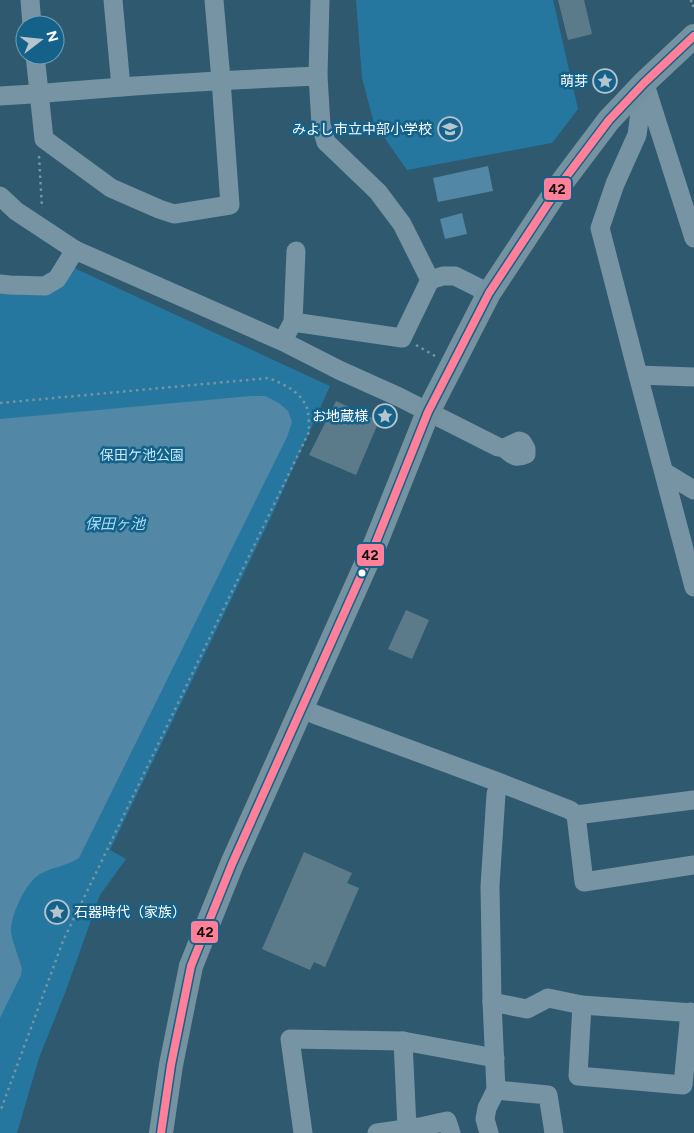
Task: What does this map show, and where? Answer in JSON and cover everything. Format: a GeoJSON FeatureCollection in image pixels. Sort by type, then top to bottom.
{"type":"FeatureCollection","features":[{"type":"Feature","properties":{"kind":"main road"},"geometry":{"type":"LineString","coordinates":[[161,1133],[170,1065],[191,966],[232,864],[376,542],[428,412],[489,293],[569,173],[609,120],[644,83],[694,36]]}},
{"type":"Feature","properties":{"kind":"street"},"geometry":{"type":"LineString","coordinates":[[30,0],[31,15]]}},
{"type":"Feature","properties":{"kind":"street"},"geometry":{"type":"LineString","coordinates":[[113,0],[121,87]]}},
{"type":"Feature","properties":{"kind":"street"},"geometry":{"type":"LineString","coordinates":[[36,65],[44,139],[111,188],[174,214],[230,205],[214,0]]}},
{"type":"Feature","properties":{"kind":"street"},"geometry":{"type":"LineString","coordinates":[[320,0],[318,76],[321,125],[326,142],[378,192],[402,224],[430,280]]}},
{"type":"Feature","properties":{"kind":"street"},"geometry":{"type":"LineString","coordinates":[[0,96],[221,80],[318,76]]}},
{"type":"Feature","properties":{"kind":"street"},"geometry":{"type":"LineString","coordinates":[[644,83],[689,207],[694,238]]}},
{"type":"Feature","properties":{"kind":"street"},"geometry":{"type":"LineString","coordinates":[[644,83],[637,135],[615,184],[600,228],[694,587]]}},
{"type":"Feature","properties":{"kind":"street"},"geometry":{"type":"LineString","coordinates":[[0,196],[16,212],[75,250],[284,342],[498,447],[504,448]]}},
{"type":"Feature","properties":{"kind":"street"},"geometry":{"type":"LineString","coordinates":[[0,284],[10,286],[45,286],[56,279],[75,250]]}},
{"type":"Feature","properties":{"kind":"street"},"geometry":{"type":"LineString","coordinates":[[284,342],[293,322],[296,251]]}},
{"type":"Feature","properties":{"kind":"street"},"geometry":{"type":"LineString","coordinates":[[293,322],[402,338],[430,280],[443,276],[455,276],[489,293]]}},
{"type":"Feature","properties":{"kind":"street"},"geometry":{"type":"LineString","coordinates":[[638,375],[694,377]]}},
{"type":"Feature","properties":{"kind":"street"},"geometry":{"type":"LineString","coordinates":[[664,472],[694,490]]}},
{"type":"Feature","properties":{"kind":"street"},"geometry":{"type":"LineString","coordinates":[[302,708],[570,810],[576,815],[584,882],[694,865]]}},
{"type":"Feature","properties":{"kind":"street"},"geometry":{"type":"LineString","coordinates":[[488,1133],[485,1119],[487,1108],[496,1090],[490,886],[496,794]]}},
{"type":"Feature","properties":{"kind":"street"},"geometry":{"type":"LineString","coordinates":[[576,815],[694,800]]}},
{"type":"Feature","properties":{"kind":"street"},"geometry":{"type":"LineString","coordinates":[[492,1002],[527,1009],[548,998],[582,1005],[692,1013],[683,1085],[578,1076],[582,1005]]}},
{"type":"Feature","properties":{"kind":"street"},"geometry":{"type":"LineString","coordinates":[[303,1133],[290,1039],[403,1041],[495,1058]]}},
{"type":"Feature","properties":{"kind":"street"},"geometry":{"type":"LineString","coordinates":[[403,1041],[407,1128]]}},
{"type":"Feature","properties":{"kind":"street"},"geometry":{"type":"LineString","coordinates":[[496,1090],[548,1094],[554,1133]]}},
{"type":"Feature","properties":{"kind":"street"},"geometry":{"type":"LineString","coordinates":[[377,1133],[447,1121],[450,1133]]}},
{"type":"Feature","properties":{"kind":"path"},"geometry":{"type":"LineString","coordinates":[[691,1],[694,7]]}},
{"type":"Feature","properties":{"kind":"path"},"geometry":{"type":"LineString","coordinates":[[0,402],[270,378],[291,388],[299,396],[307,409],[309,432],[63,940],[0,1112]]}},
{"type":"Feature","properties":{"kind":"green space"},"geometry":{"type":"Polygon","coordinates":[[[356,0],[553,0],[578,109],[552,143],[407,170],[374,123],[362,78],[356,0]]]}},
{"type":"Feature","properties":{"kind":"green space","name":"保田ヶ池"},"geometry":{"type":"Polygon","coordinates":[[[72,267],[330,386],[271,517],[110,850],[126,859],[100,895],[65,993],[39,1058],[17,1133],[0,1133],[0,288],[8,289],[72,267]]]}},
{"type":"Feature","properties":{"kind":"water"},"geometry":{"type":"Polygon","coordinates":[[[488,166],[493,191],[438,202],[433,178],[488,166]]]}},
{"type":"Feature","properties":{"kind":"water"},"geometry":{"type":"Polygon","coordinates":[[[462,213],[467,234],[445,239],[440,219],[462,213]]]}},
{"type":"Feature","properties":{"kind":"water","name":"保田ヶ池"},"geometry":{"type":"Polygon","coordinates":[[[265,396],[279,403],[288,411],[292,422],[287,437],[79,858],[40,874],[29,884],[20,900],[13,917],[11,932],[22,969],[21,975],[0,1018],[0,419],[265,396]]]}},
{"type":"Feature","properties":{"kind":"building"},"geometry":{"type":"Polygon","coordinates":[[[558,0],[584,0],[592,34],[568,40],[558,0]]]}},
{"type":"Feature","properties":{"kind":"building"},"geometry":{"type":"Polygon","coordinates":[[[336,401],[379,421],[356,475],[309,455],[336,401]]]}},
{"type":"Feature","properties":{"kind":"building"},"geometry":{"type":"Polygon","coordinates":[[[406,610],[429,620],[412,659],[388,649],[406,610]]]}},
{"type":"Feature","properties":{"kind":"building"},"geometry":{"type":"Polygon","coordinates":[[[304,852],[352,873],[347,883],[359,888],[325,967],[314,962],[310,970],[262,949],[304,852]]]}},
{"type":"Feature","properties":{"kind":"transit line","name":"42"},"geometry":{"type":"LineString","coordinates":[[161,1133],[171,1065],[191,966],[232,864],[376,542],[428,412],[489,293],[563,181],[609,120],[644,83],[694,36]]}},
{"type":"Feature","properties":{"kind":"place","name":"萌芽"},"geometry":{"type":"Point","coordinates":[605,81]}},
{"type":"Feature","properties":{"kind":"place","name":"みよし市立中部小学校"},"geometry":{"type":"Point","coordinates":[450,129]}},
{"type":"Feature","properties":{"kind":"place","name":"お地蔵様"},"geometry":{"type":"Point","coordinates":[385,416]}},
{"type":"Feature","properties":{"kind":"place","name":"石器時代（家族）"},"geometry":{"type":"Point","coordinates":[57,912]}},
{"type":"Feature","properties":{"kind":"park label","name":"保田ケ池公園"},"geometry":{"type":"Point","coordinates":[142,455]}}]}
